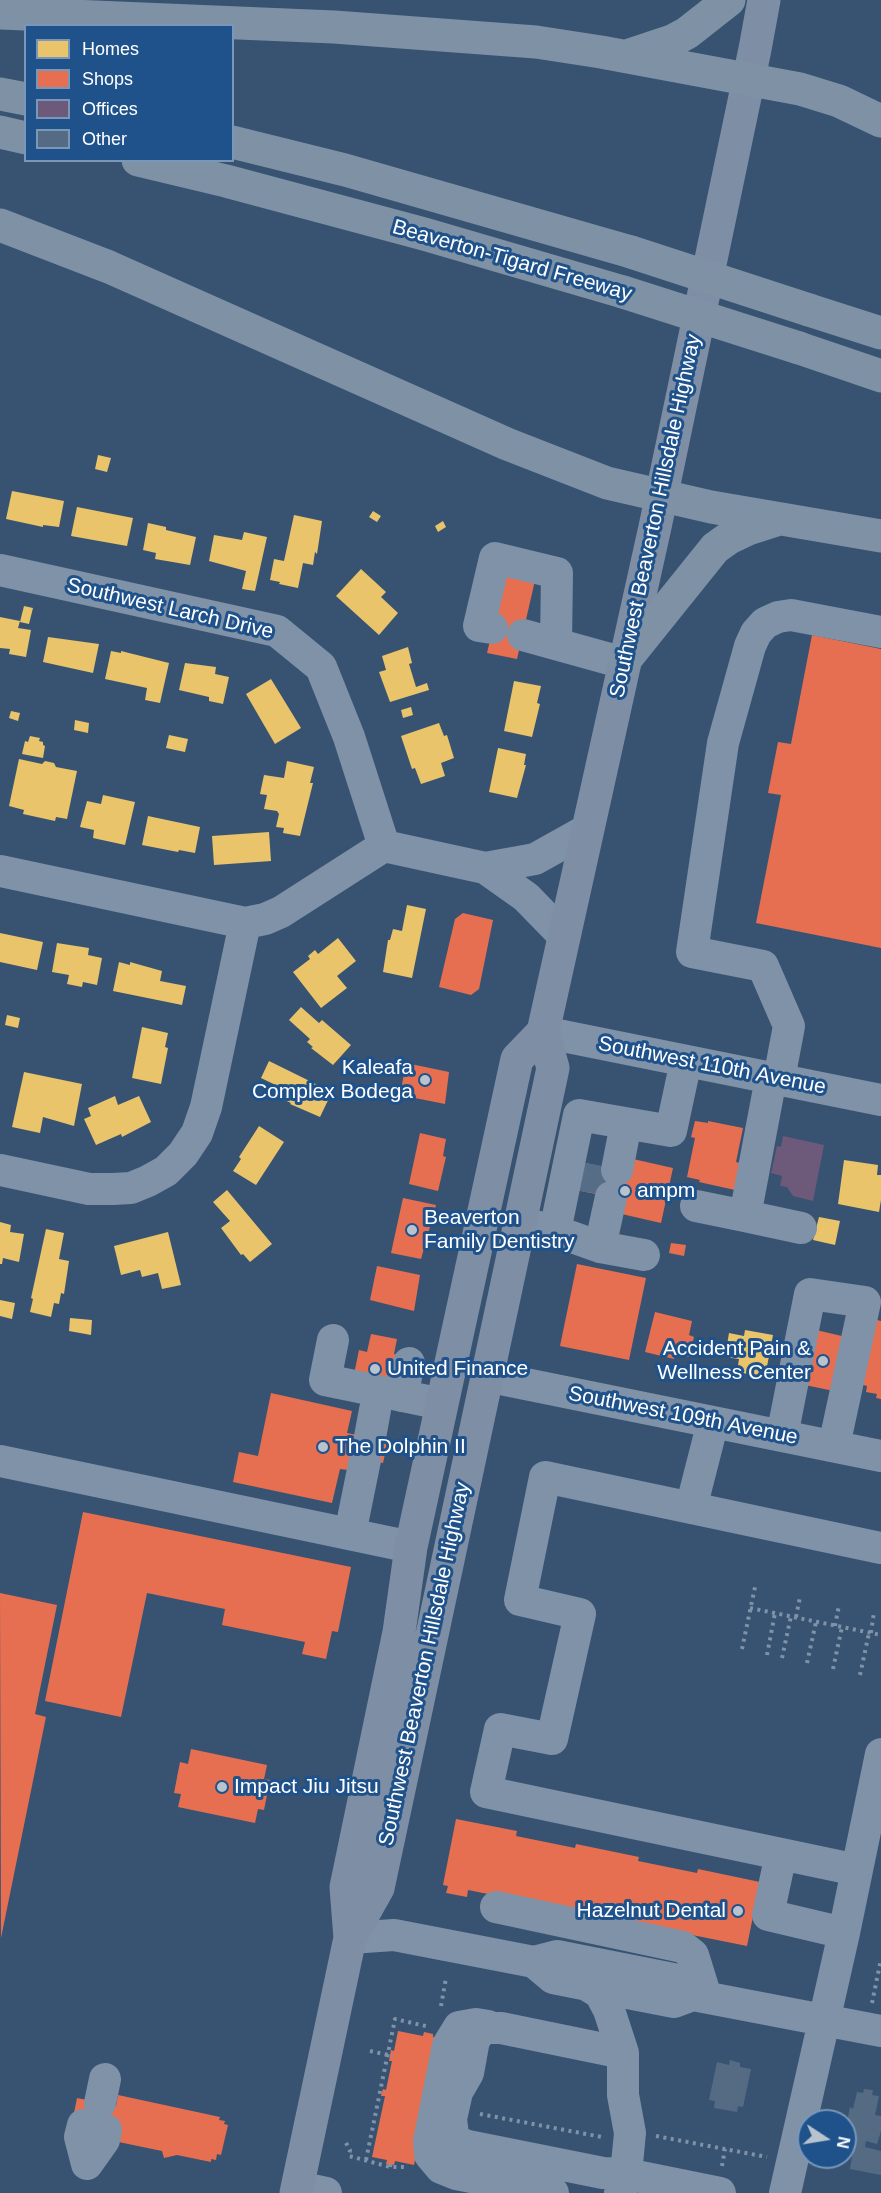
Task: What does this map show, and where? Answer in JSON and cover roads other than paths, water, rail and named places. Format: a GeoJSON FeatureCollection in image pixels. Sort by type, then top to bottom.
{"type":"FeatureCollection","features":[{"type":"Feature","properties":{"kind":"highway"},"geometry":{"type":"LineString","coordinates":[[625,56],[672,41],[687,33],[729,0]]}},
{"type":"Feature","properties":{"kind":"highway"},"geometry":{"type":"LineString","coordinates":[[0,13],[334,27],[536,42],[625,56],[800,89],[839,101],[881,121]]}},
{"type":"Feature","properties":{"kind":"highway"},"geometry":{"type":"LineString","coordinates":[[0,94],[24,99]]}},
{"type":"Feature","properties":{"kind":"highway"},"geometry":{"type":"LineString","coordinates":[[0,132],[24,138]]}},
{"type":"Feature","properties":{"kind":"highway","name":"Beaverton-Tigard Freeway"},"geometry":{"type":"LineString","coordinates":[[234,143],[378,179],[631,252],[881,333]]}},
{"type":"Feature","properties":{"kind":"highway","name":"Beaverton-Tigard Freeway"},"geometry":{"type":"LineString","coordinates":[[146,162],[413,231],[623,292],[881,376]]}},
{"type":"Feature","properties":{"kind":"highway"},"geometry":{"type":"LineString","coordinates":[[0,225],[109,267],[507,444],[607,483],[711,507],[881,536]]}},
{"type":"Feature","properties":{"kind":"highway"},"geometry":{"type":"LineString","coordinates":[[624,661],[715,548],[748,529],[782,518]]}},
{"type":"Feature","properties":{"kind":"main road","name":"Southwest Beaverton Hillsdale Highway"},"geometry":{"type":"LineString","coordinates":[[350,1938],[378,1888],[553,1068],[543,1032],[661,496],[764,0]]}},
{"type":"Feature","properties":{"kind":"main road","name":"Southwest Beaverton Hillsdale Highway"},"geometry":{"type":"LineString","coordinates":[[307,2191],[350,1938],[346,1887],[399,1632],[411,1546],[517,1059],[543,1032]]}},
{"type":"Feature","properties":{"kind":"main road"},"geometry":{"type":"LineString","coordinates":[[458,1329],[476,1369],[486,1376]]}},
{"type":"Feature","properties":{"kind":"street"},"geometry":{"type":"LineString","coordinates":[[492,628],[479,626],[495,558],[557,573],[556,643]]}},
{"type":"Feature","properties":{"kind":"street","name":"Southwest Larch Drive"},"geometry":{"type":"LineString","coordinates":[[0,570],[277,631],[321,667],[349,737],[384,846]]}},
{"type":"Feature","properties":{"kind":"street"},"geometry":{"type":"LineString","coordinates":[[745,1215],[775,1078],[789,1026],[764,966],[692,952],[723,743],[750,646],[756,633],[765,623],[778,617],[791,615],[881,632]]}},
{"type":"Feature","properties":{"kind":"street"},"geometry":{"type":"LineString","coordinates":[[523,635],[624,661]]}},
{"type":"Feature","properties":{"kind":"street"},"geometry":{"type":"LineString","coordinates":[[0,871],[245,923],[264,919],[280,912],[384,846],[485,868],[535,859],[587,830]]}},
{"type":"Feature","properties":{"kind":"street"},"geometry":{"type":"LineString","coordinates":[[485,868],[526,897],[563,935]]}},
{"type":"Feature","properties":{"kind":"street"},"geometry":{"type":"LineString","coordinates":[[0,1170],[89,1189],[130,1188],[166,1171],[183,1154],[196,1133],[206,1107],[245,923]]}},
{"type":"Feature","properties":{"kind":"street","name":"Southwest 110th Avenue"},"geometry":{"type":"LineString","coordinates":[[543,1032],[881,1100]]}},
{"type":"Feature","properties":{"kind":"street"},"geometry":{"type":"LineString","coordinates":[[543,1109],[671,1131],[686,1061]]}},
{"type":"Feature","properties":{"kind":"street"},"geometry":{"type":"LineString","coordinates":[[579,1240],[604,1181],[604,1120]]}},
{"type":"Feature","properties":{"kind":"street"},"geometry":{"type":"LineString","coordinates":[[579,1240],[604,1120]]}},
{"type":"Feature","properties":{"kind":"street"},"geometry":{"type":"LineString","coordinates":[[696,1206],[801,1228]]}},
{"type":"Feature","properties":{"kind":"street"},"geometry":{"type":"LineString","coordinates":[[519,1222],[579,1240],[644,1255]]}},
{"type":"Feature","properties":{"kind":"street"},"geometry":{"type":"LineString","coordinates":[[782,1436],[810,1294],[865,1302],[834,1446]]}},
{"type":"Feature","properties":{"kind":"street"},"geometry":{"type":"LineString","coordinates":[[333,1340],[325,1380],[378,1426]]}},
{"type":"Feature","properties":{"kind":"street"},"geometry":{"type":"LineString","coordinates":[[351,1534],[378,1426],[409,1363]]}},
{"type":"Feature","properties":{"kind":"street","name":"Southwest 109th Avenue"},"geometry":{"type":"LineString","coordinates":[[486,1376],[881,1456]]}},
{"type":"Feature","properties":{"kind":"street"},"geometry":{"type":"LineString","coordinates":[[378,1426],[442,1404]]}},
{"type":"Feature","properties":{"kind":"street"},"geometry":{"type":"LineString","coordinates":[[691,1508],[714,1422]]}},
{"type":"Feature","properties":{"kind":"street"},"geometry":{"type":"LineString","coordinates":[[0,1461],[411,1546]]}},
{"type":"Feature","properties":{"kind":"street"},"geometry":{"type":"LineString","coordinates":[[857,1870],[486,1792],[500,1729],[552,1739],[580,1614],[520,1600],[545,1477],[881,1548]]}},
{"type":"Feature","properties":{"kind":"street"},"geometry":{"type":"LineString","coordinates":[[785,2193],[844,1933],[881,1754]]}},
{"type":"Feature","properties":{"kind":"street"},"geometry":{"type":"LineString","coordinates":[[781,1854],[768,1915],[844,1933]]}},
{"type":"Feature","properties":{"kind":"street"},"geometry":{"type":"LineString","coordinates":[[496,1907],[684,1947],[693,1955],[700,1996]]}},
{"type":"Feature","properties":{"kind":"street"},"geometry":{"type":"LineString","coordinates":[[534,1962],[542,1917]]}},
{"type":"Feature","properties":{"kind":"street"},"geometry":{"type":"LineString","coordinates":[[350,1938],[394,1935],[534,1962],[557,1956],[678,1980],[700,1996]]}},
{"type":"Feature","properties":{"kind":"street"},"geometry":{"type":"LineString","coordinates":[[534,1962],[554,1978],[674,2002],[700,1996],[824,2021],[876,2019]]}},
{"type":"Feature","properties":{"kind":"street"},"geometry":{"type":"LineString","coordinates":[[587,1985],[600,1993],[609,2010],[622,2053],[622,2095],[630,2133],[622,2186]]}},
{"type":"Feature","properties":{"kind":"street"},"geometry":{"type":"LineString","coordinates":[[622,2053],[630,2043],[632,2014],[638,1995]]}},
{"type":"Feature","properties":{"kind":"street"},"geometry":{"type":"LineString","coordinates":[[553,2193],[448,2171],[437,2164],[430,2155],[429,2141],[448,2045],[459,2027],[467,2024],[622,2053]]}},
{"type":"Feature","properties":{"kind":"street"},"geometry":{"type":"LineString","coordinates":[[492,2027],[479,2033],[474,2040],[468,2073],[458,2092],[451,2128],[457,2142],[603,2173],[622,2186]]}},
{"type":"Feature","properties":{"kind":"street"},"geometry":{"type":"LineString","coordinates":[[87,2164],[100,2103]]}},
{"type":"Feature","properties":{"kind":"street"},"geometry":{"type":"LineString","coordinates":[[472,2177],[488,2166],[622,2186],[720,2193]]}},
{"type":"Feature","properties":{"kind":"tunnel"},"geometry":{"type":"LineString","coordinates":[[592,1193],[597,1165]]}},
{"type":"Feature","properties":{"kind":"place","name":"Kaleafa Complex Bodega"},"geometry":{"type":"Point","coordinates":[425,1080]}},
{"type":"Feature","properties":{"kind":"place","name":"ampm"},"geometry":{"type":"Point","coordinates":[625,1191]}},
{"type":"Feature","properties":{"kind":"place","name":"Beaverton Family Dentistry"},"geometry":{"type":"Point","coordinates":[412,1230]}},
{"type":"Feature","properties":{"kind":"place","name":"Accident Pain & Wellness Center"},"geometry":{"type":"Point","coordinates":[823,1361]}},
{"type":"Feature","properties":{"kind":"place","name":"United Finance"},"geometry":{"type":"Point","coordinates":[375,1369]}},
{"type":"Feature","properties":{"kind":"place","name":"The Dolphin II"},"geometry":{"type":"Point","coordinates":[323,1447]}},
{"type":"Feature","properties":{"kind":"place","name":"Impact Jiu Jitsu"},"geometry":{"type":"Point","coordinates":[222,1787]}},
{"type":"Feature","properties":{"kind":"place","name":"Hazelnut Dental"},"geometry":{"type":"Point","coordinates":[738,1911]}}]}
